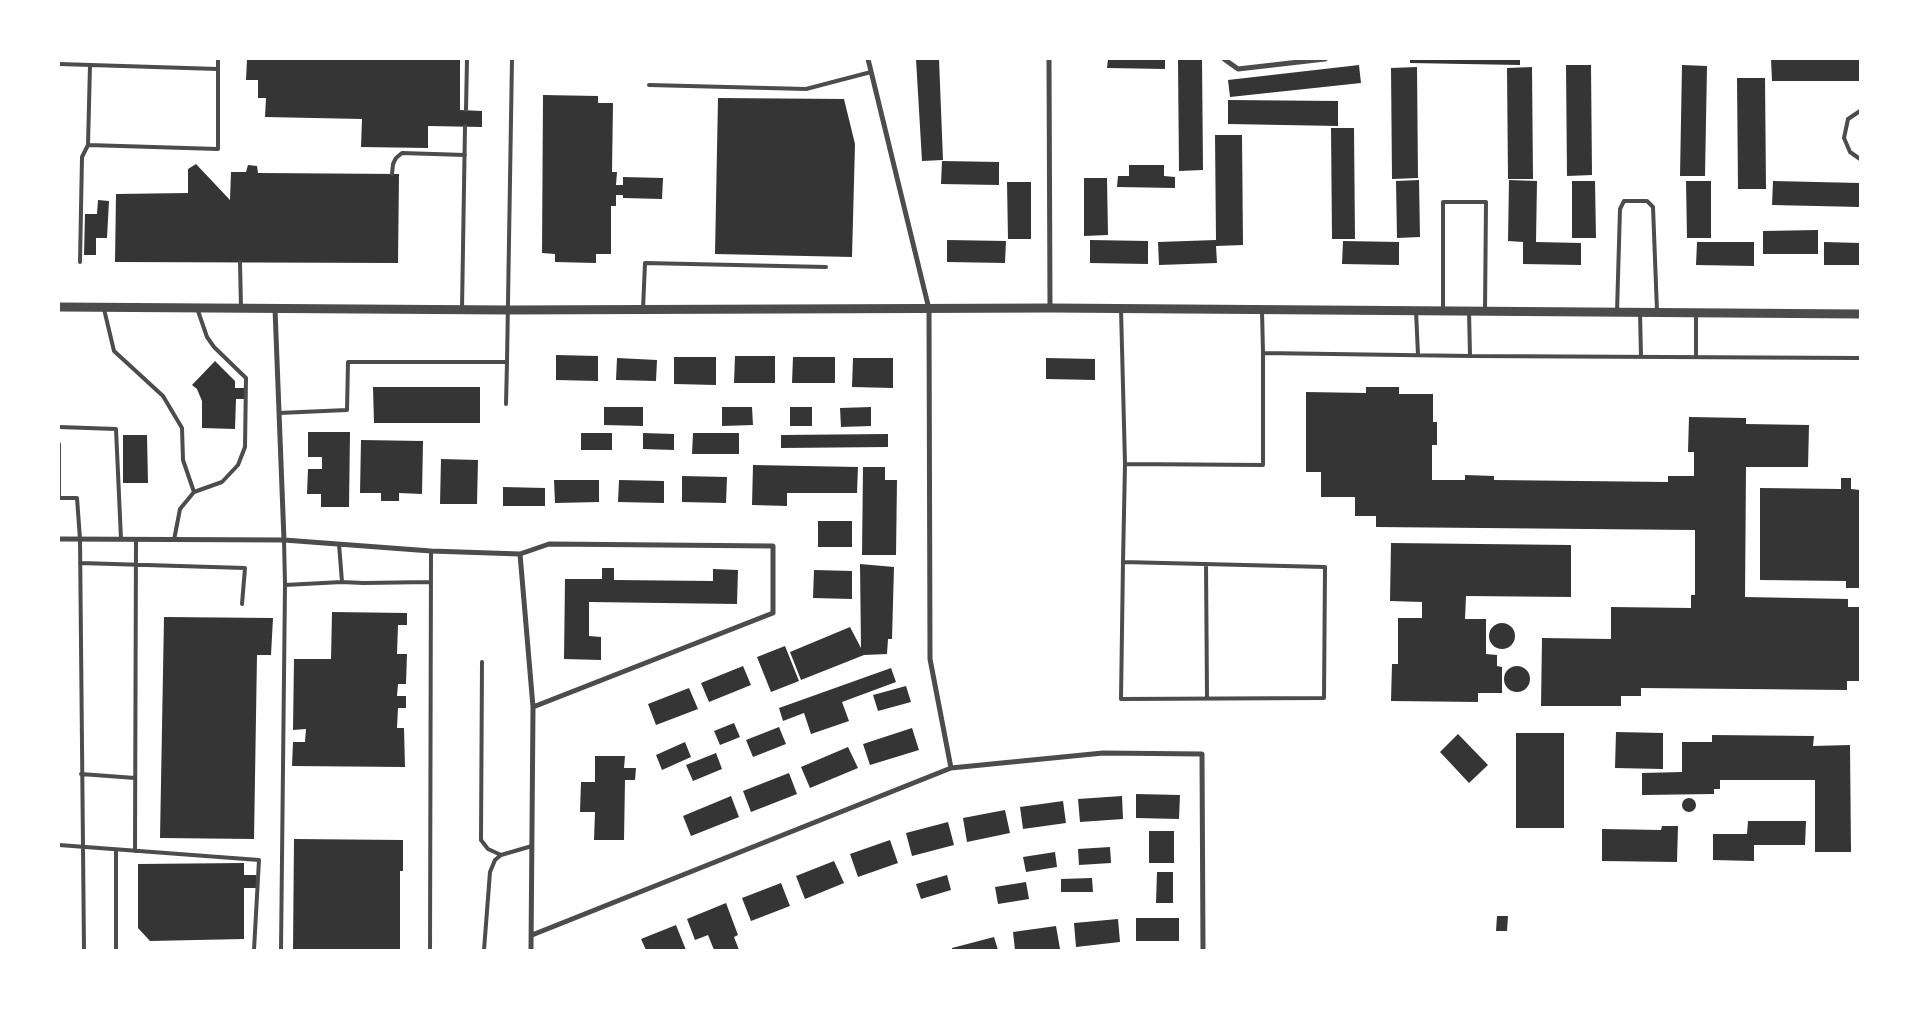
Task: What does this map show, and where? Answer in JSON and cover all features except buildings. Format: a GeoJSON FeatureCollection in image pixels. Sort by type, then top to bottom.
{"type":"FeatureCollection","features":[{"type":"Feature","properties":{"kind":"street"},"geometry":{"type":"LineString","coordinates":[[868,59],[929,309],[930,659],[951,768]]}},
{"type":"Feature","properties":{"kind":"street"},"geometry":{"type":"LineString","coordinates":[[1049,59],[1050,308]]}},
{"type":"Feature","properties":{"kind":"street"},"geometry":{"type":"LineString","coordinates":[[1224,59],[1238,69],[1325,59]]}},
{"type":"Feature","properties":{"kind":"street"},"geometry":{"type":"LineString","coordinates":[[59,307],[509,310],[1050,308],[1860,314]]}},
{"type":"Feature","properties":{"kind":"street"},"geometry":{"type":"LineString","coordinates":[[275,309],[284,540]]}},
{"type":"Feature","properties":{"kind":"street"},"geometry":{"type":"LineString","coordinates":[[59,539],[284,540],[431,551],[520,554],[549,544],[773,546],[773,613],[533,707]]}},
{"type":"Feature","properties":{"kind":"street"},"geometry":{"type":"LineString","coordinates":[[520,554],[533,707],[531,950]]}},
{"type":"Feature","properties":{"kind":"street"},"geometry":{"type":"LineString","coordinates":[[532,935],[951,768],[1103,753],[1202,754],[1204,950]]}},
{"type":"Feature","properties":{"kind":"lane"},"geometry":{"type":"LineString","coordinates":[[88,145],[218,149],[218,59]]}},
{"type":"Feature","properties":{"kind":"lane"},"geometry":{"type":"LineString","coordinates":[[466,59],[466,110]]}},
{"type":"Feature","properties":{"kind":"lane"},"geometry":{"type":"LineString","coordinates":[[506,404],[512,59]]}},
{"type":"Feature","properties":{"kind":"lane"},"geometry":{"type":"LineString","coordinates":[[59,64],[218,69]]}},
{"type":"Feature","properties":{"kind":"lane"},"geometry":{"type":"LineString","coordinates":[[80,262],[82,157],[88,145],[90,65]]}},
{"type":"Feature","properties":{"kind":"lane"},"geometry":{"type":"LineString","coordinates":[[649,85],[806,89],[872,72]]}},
{"type":"Feature","properties":{"kind":"lane"},"geometry":{"type":"LineString","coordinates":[[1860,111],[1848,120],[1844,138],[1850,152],[1860,159]]}},
{"type":"Feature","properties":{"kind":"lane"},"geometry":{"type":"LineString","coordinates":[[462,309],[465,126]]}},
{"type":"Feature","properties":{"kind":"lane"},"geometry":{"type":"LineString","coordinates":[[392,174],[393,164],[402,153],[465,155]]}},
{"type":"Feature","properties":{"kind":"lane"},"geometry":{"type":"LineString","coordinates":[[1617,312],[1620,209],[1624,201],[1647,201],[1653,207],[1657,312]]}},
{"type":"Feature","properties":{"kind":"lane"},"geometry":{"type":"LineString","coordinates":[[1443,311],[1443,202],[1486,202],[1485,311]]}},
{"type":"Feature","properties":{"kind":"lane"},"geometry":{"type":"LineString","coordinates":[[240,262],[240,308]]}},
{"type":"Feature","properties":{"kind":"lane"},"geometry":{"type":"LineString","coordinates":[[644,309],[644,263],[826,267]]}},
{"type":"Feature","properties":{"kind":"lane"},"geometry":{"type":"LineString","coordinates":[[104,308],[114,352],[163,396],[182,428],[183,460],[194,492]]}},
{"type":"Feature","properties":{"kind":"lane"},"geometry":{"type":"LineString","coordinates":[[174,540],[180,509],[194,492],[222,482],[238,465],[245,447],[246,378],[214,347],[207,337],[197,308]]}},
{"type":"Feature","properties":{"kind":"lane"},"geometry":{"type":"LineString","coordinates":[[1121,309],[1125,464],[1123,562],[1121,699],[1324,698],[1326,567],[1123,562]]}},
{"type":"Feature","properties":{"kind":"lane"},"geometry":{"type":"LineString","coordinates":[[1125,464],[1263,465],[1262,310]]}},
{"type":"Feature","properties":{"kind":"lane"},"geometry":{"type":"LineString","coordinates":[[1416,311],[1418,355]]}},
{"type":"Feature","properties":{"kind":"lane"},"geometry":{"type":"LineString","coordinates":[[1469,311],[1470,356]]}},
{"type":"Feature","properties":{"kind":"lane"},"geometry":{"type":"LineString","coordinates":[[1640,312],[1641,356]]}},
{"type":"Feature","properties":{"kind":"lane"},"geometry":{"type":"LineString","coordinates":[[1696,312],[1696,357]]}},
{"type":"Feature","properties":{"kind":"lane"},"geometry":{"type":"LineString","coordinates":[[1263,353],[1860,358]]}},
{"type":"Feature","properties":{"kind":"lane"},"geometry":{"type":"LineString","coordinates":[[279,413],[346,410],[348,362],[507,362]]}},
{"type":"Feature","properties":{"kind":"lane"},"geometry":{"type":"LineString","coordinates":[[59,427],[116,429],[121,539]]}},
{"type":"Feature","properties":{"kind":"lane"},"geometry":{"type":"LineString","coordinates":[[59,444],[59,498],[77,498],[80,539],[84,950]]}},
{"type":"Feature","properties":{"kind":"lane"},"geometry":{"type":"LineString","coordinates":[[135,851],[136,539]]}},
{"type":"Feature","properties":{"kind":"lane"},"geometry":{"type":"LineString","coordinates":[[281,950],[284,540]]}},
{"type":"Feature","properties":{"kind":"lane"},"geometry":{"type":"LineString","coordinates":[[339,544],[342,582]]}},
{"type":"Feature","properties":{"kind":"lane"},"geometry":{"type":"LineString","coordinates":[[430,950],[431,551]]}},
{"type":"Feature","properties":{"kind":"lane"},"geometry":{"type":"LineString","coordinates":[[80,563],[245,568],[242,604]]}},
{"type":"Feature","properties":{"kind":"lane"},"geometry":{"type":"LineString","coordinates":[[1206,564],[1207,698]]}},
{"type":"Feature","properties":{"kind":"lane"},"geometry":{"type":"LineString","coordinates":[[285,585],[342,582],[431,582]]}},
{"type":"Feature","properties":{"kind":"lane"},"geometry":{"type":"LineString","coordinates":[[482,662],[481,840],[488,849],[501,855]]}},
{"type":"Feature","properties":{"kind":"lane"},"geometry":{"type":"LineString","coordinates":[[82,774],[135,778]]}},
{"type":"Feature","properties":{"kind":"lane"},"geometry":{"type":"LineString","coordinates":[[59,845],[259,860],[254,950]]}},
{"type":"Feature","properties":{"kind":"lane"},"geometry":{"type":"LineString","coordinates":[[484,950],[490,872],[495,860],[501,855],[532,846]]}},
{"type":"Feature","properties":{"kind":"lane"},"geometry":{"type":"LineString","coordinates":[[116,850],[116,950]]}}]}
